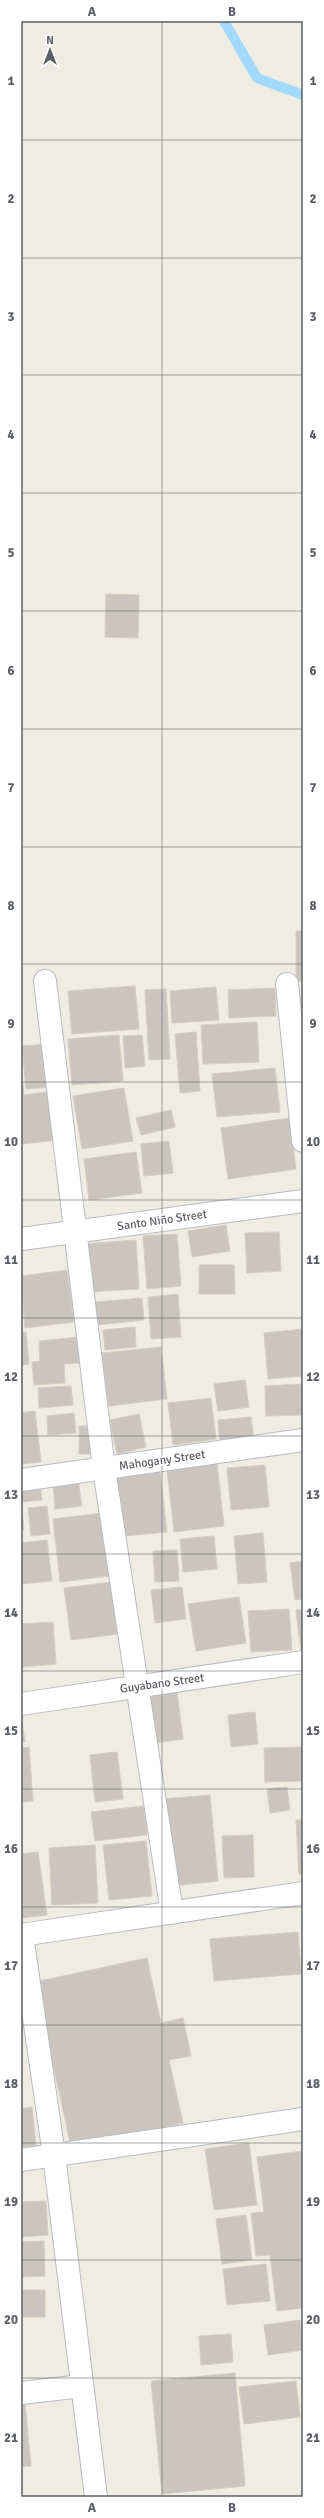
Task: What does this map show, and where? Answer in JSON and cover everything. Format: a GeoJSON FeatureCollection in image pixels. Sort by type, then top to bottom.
{"type":"FeatureCollection","features":[{"type":"Feature","properties":{"kind":"street"},"geometry":{"type":"LineString","coordinates":[[45,981],[74,1232],[104,1469],[136,1686],[172,1913]]}},
{"type":"Feature","properties":{"kind":"street"},"geometry":{"type":"LineString","coordinates":[[287,984],[303,1140]]}},
{"type":"Feature","properties":{"kind":"street","name":"Santo Niño Street"},"geometry":{"type":"LineString","coordinates":[[21,1239],[303,1201]]}},
{"type":"Feature","properties":{"kind":"street","name":"Mahogany Street"},"geometry":{"type":"LineString","coordinates":[[21,1480],[303,1440]]}},
{"type":"Feature","properties":{"kind":"street","name":"Guyabano Street"},"geometry":{"type":"LineString","coordinates":[[21,1704],[303,1662]]}},
{"type":"Feature","properties":{"kind":"street"},"geometry":{"type":"LineString","coordinates":[[96,2497],[54,2155],[22,1935],[303,1893]]}},
{"type":"Feature","properties":{"kind":"street"},"geometry":{"type":"LineString","coordinates":[[21,2160],[303,2119]]}},
{"type":"Feature","properties":{"kind":"street"},"geometry":{"type":"LineString","coordinates":[[21,2394],[82,2386]]}},
{"type":"Feature","properties":{"kind":"building"},"geometry":{"type":"Polygon","coordinates":[[[106,594],[139,595],[138,638],[105,637],[106,594]]]}},
{"type":"Feature","properties":{"kind":"building"},"geometry":{"type":"Polygon","coordinates":[[[296,931],[303,931],[303,981],[296,981],[296,931]]]}},
{"type":"Feature","properties":{"kind":"building"},"geometry":{"type":"Polygon","coordinates":[[[135,986],[139,1029],[72,1034],[68,991],[135,986]]]}},
{"type":"Feature","properties":{"kind":"building"},"geometry":{"type":"Polygon","coordinates":[[[216,987],[219,1020],[172,1023],[170,991],[216,987]]]}},
{"type":"Feature","properties":{"kind":"building"},"geometry":{"type":"Polygon","coordinates":[[[275,988],[276,1016],[229,1018],[228,990],[275,988]]]}},
{"type":"Feature","properties":{"kind":"building"},"geometry":{"type":"Polygon","coordinates":[[[166,989],[170,1059],[149,1060],[145,990],[166,989]]]}},
{"type":"Feature","properties":{"kind":"building"},"geometry":{"type":"Polygon","coordinates":[[[257,1022],[259,1062],[203,1064],[201,1025],[257,1022]]]}},
{"type":"Feature","properties":{"kind":"building"},"geometry":{"type":"Polygon","coordinates":[[[196,1032],[200,1091],[180,1093],[175,1034],[196,1032]]]}},
{"type":"Feature","properties":{"kind":"building"},"geometry":{"type":"Polygon","coordinates":[[[119,1035],[123,1081],[72,1085],[68,1039],[119,1035]]]}},
{"type":"Feature","properties":{"kind":"building"},"geometry":{"type":"Polygon","coordinates":[[[142,1035],[145,1066],[125,1068],[123,1036],[142,1035]]]}},
{"type":"Feature","properties":{"kind":"building"},"geometry":{"type":"Polygon","coordinates":[[[48,1044],[52,1087],[26,1089],[22,1046],[48,1044]]]}},
{"type":"Feature","properties":{"kind":"building"},"geometry":{"type":"Polygon","coordinates":[[[21,1068],[24,1095],[54,1091],[59,1140],[21,1144],[21,1068]]]}},
{"type":"Feature","properties":{"kind":"building"},"geometry":{"type":"Polygon","coordinates":[[[275,1068],[280,1112],[217,1117],[212,1074],[275,1068]]]}},
{"type":"Feature","properties":{"kind":"building"},"geometry":{"type":"Polygon","coordinates":[[[124,1088],[133,1141],[82,1149],[73,1096],[124,1088]]]}},
{"type":"Feature","properties":{"kind":"building"},"geometry":{"type":"Polygon","coordinates":[[[171,1110],[175,1127],[141,1135],[136,1118],[171,1110]]]}},
{"type":"Feature","properties":{"kind":"building"},"geometry":{"type":"Polygon","coordinates":[[[289,1118],[296,1169],[228,1179],[221,1128],[289,1118]]]}},
{"type":"Feature","properties":{"kind":"building"},"geometry":{"type":"Polygon","coordinates":[[[169,1141],[173,1173],[144,1176],[141,1144],[169,1141]]]}},
{"type":"Feature","properties":{"kind":"building"},"geometry":{"type":"Polygon","coordinates":[[[136,1152],[142,1193],[89,1200],[84,1159],[136,1152]]]}},
{"type":"Feature","properties":{"kind":"building"},"geometry":{"type":"Polygon","coordinates":[[[226,1225],[230,1251],[192,1257],[188,1231],[226,1225]]]}},
{"type":"Feature","properties":{"kind":"building"},"geometry":{"type":"Polygon","coordinates":[[[279,1232],[281,1271],[247,1273],[245,1233],[279,1232]]]}},
{"type":"Feature","properties":{"kind":"building"},"geometry":{"type":"Polygon","coordinates":[[[177,1234],[181,1286],[147,1289],[143,1236],[177,1234]]]}},
{"type":"Feature","properties":{"kind":"building"},"geometry":{"type":"Polygon","coordinates":[[[136,1240],[139,1289],[85,1292],[82,1244],[136,1240]]]}},
{"type":"Feature","properties":{"kind":"building"},"geometry":{"type":"Polygon","coordinates":[[[199,1265],[234,1265],[235,1294],[199,1294],[199,1265]]]}},
{"type":"Feature","properties":{"kind":"building"},"geometry":{"type":"Polygon","coordinates":[[[67,1270],[74,1322],[25,1328],[21,1276],[67,1270]]]}},
{"type":"Feature","properties":{"kind":"building"},"geometry":{"type":"Polygon","coordinates":[[[178,1294],[181,1337],[151,1339],[148,1297],[178,1294]]]}},
{"type":"Feature","properties":{"kind":"building"},"geometry":{"type":"Polygon","coordinates":[[[142,1298],[144,1320],[97,1325],[95,1302],[142,1298]]]}},
{"type":"Feature","properties":{"kind":"building"},"geometry":{"type":"Polygon","coordinates":[[[135,1327],[136,1347],[105,1350],[103,1330],[135,1327]]]}},
{"type":"Feature","properties":{"kind":"building"},"geometry":{"type":"Polygon","coordinates":[[[303,1329],[303,1376],[268,1379],[264,1333],[303,1329]]]}},
{"type":"Feature","properties":{"kind":"building"},"geometry":{"type":"Polygon","coordinates":[[[26,1332],[29,1364],[21,1365],[21,1333],[26,1332]]]}},
{"type":"Feature","properties":{"kind":"building"},"geometry":{"type":"Polygon","coordinates":[[[79,1337],[82,1363],[64,1364],[65,1383],[34,1385],[32,1362],[40,1361],[39,1341],[79,1337]]]}},
{"type":"Feature","properties":{"kind":"building"},"geometry":{"type":"Polygon","coordinates":[[[161,1347],[167,1399],[109,1406],[102,1353],[161,1347]]]}},
{"type":"Feature","properties":{"kind":"building"},"geometry":{"type":"Polygon","coordinates":[[[245,1380],[249,1407],[218,1411],[214,1384],[245,1380]]]}},
{"type":"Feature","properties":{"kind":"building"},"geometry":{"type":"Polygon","coordinates":[[[303,1384],[303,1415],[266,1416],[265,1386],[303,1384]]]}},
{"type":"Feature","properties":{"kind":"building"},"geometry":{"type":"Polygon","coordinates":[[[71,1386],[73,1405],[39,1408],[38,1388],[71,1386]]]}},
{"type":"Feature","properties":{"kind":"building"},"geometry":{"type":"Polygon","coordinates":[[[211,1398],[216,1439],[173,1445],[168,1403],[211,1398]]]}},
{"type":"Feature","properties":{"kind":"building"},"geometry":{"type":"Polygon","coordinates":[[[35,1411],[41,1462],[21,1464],[21,1413],[35,1411]]]}},
{"type":"Feature","properties":{"kind":"building"},"geometry":{"type":"Polygon","coordinates":[[[74,1413],[76,1433],[48,1435],[47,1416],[74,1413]]]}},
{"type":"Feature","properties":{"kind":"building"},"geometry":{"type":"Polygon","coordinates":[[[139,1414],[146,1447],[117,1454],[110,1420],[139,1414]]]}},
{"type":"Feature","properties":{"kind":"building"},"geometry":{"type":"Polygon","coordinates":[[[251,1417],[254,1441],[220,1445],[218,1420],[251,1417]]]}},
{"type":"Feature","properties":{"kind":"building"},"geometry":{"type":"Polygon","coordinates":[[[79,1426],[96,1426],[96,1454],[79,1454],[79,1426]]]}},
{"type":"Feature","properties":{"kind":"building"},"geometry":{"type":"Polygon","coordinates":[[[217,1463],[224,1526],[174,1532],[167,1469],[217,1463]]]}},
{"type":"Feature","properties":{"kind":"building"},"geometry":{"type":"Polygon","coordinates":[[[265,1465],[269,1507],[231,1510],[227,1468],[265,1465]]]}},
{"type":"Feature","properties":{"kind":"building"},"geometry":{"type":"Polygon","coordinates":[[[160,1472],[167,1532],[123,1536],[116,1477],[160,1472]]]}},
{"type":"Feature","properties":{"kind":"building"},"geometry":{"type":"Polygon","coordinates":[[[78,1479],[82,1506],[55,1509],[53,1482],[78,1479]]]}},
{"type":"Feature","properties":{"kind":"building"},"geometry":{"type":"Polygon","coordinates":[[[40,1484],[42,1500],[21,1502],[21,1486],[40,1484]]]}},
{"type":"Feature","properties":{"kind":"building"},"geometry":{"type":"Polygon","coordinates":[[[21,1502],[24,1529],[21,1530],[21,1502]]]}},
{"type":"Feature","properties":{"kind":"building"},"geometry":{"type":"Polygon","coordinates":[[[47,1506],[50,1534],[31,1536],[28,1508],[47,1506]]]}},
{"type":"Feature","properties":{"kind":"building"},"geometry":{"type":"Polygon","coordinates":[[[102,1513],[109,1576],[60,1582],[53,1519],[102,1513]]]}},
{"type":"Feature","properties":{"kind":"building"},"geometry":{"type":"Polygon","coordinates":[[[263,1533],[267,1582],[238,1584],[234,1536],[263,1533]]]}},
{"type":"Feature","properties":{"kind":"building"},"geometry":{"type":"Polygon","coordinates":[[[214,1536],[217,1569],[183,1572],[180,1539],[214,1536]]]}},
{"type":"Feature","properties":{"kind":"building"},"geometry":{"type":"Polygon","coordinates":[[[47,1540],[52,1581],[21,1584],[21,1543],[47,1540]]]}},
{"type":"Feature","properties":{"kind":"building"},"geometry":{"type":"Polygon","coordinates":[[[177,1550],[179,1581],[155,1582],[153,1551],[177,1550]]]}},
{"type":"Feature","properties":{"kind":"building"},"geometry":{"type":"Polygon","coordinates":[[[303,1561],[303,1599],[295,1600],[290,1563],[303,1561]]]}},
{"type":"Feature","properties":{"kind":"building"},"geometry":{"type":"Polygon","coordinates":[[[111,1582],[118,1634],[71,1640],[64,1588],[111,1582]]]}},
{"type":"Feature","properties":{"kind":"building"},"geometry":{"type":"Polygon","coordinates":[[[182,1587],[186,1619],[155,1623],[151,1590],[182,1587]]]}},
{"type":"Feature","properties":{"kind":"building"},"geometry":{"type":"Polygon","coordinates":[[[239,1597],[246,1643],[196,1651],[188,1604],[239,1597]]]}},
{"type":"Feature","properties":{"kind":"building"},"geometry":{"type":"Polygon","coordinates":[[[289,1609],[292,1650],[251,1652],[248,1611],[289,1609]]]}},
{"type":"Feature","properties":{"kind":"building"},"geometry":{"type":"Polygon","coordinates":[[[303,1609],[303,1652],[301,1652],[296,1610],[303,1609]]]}},
{"type":"Feature","properties":{"kind":"building"},"geometry":{"type":"Polygon","coordinates":[[[53,1622],[56,1664],[22,1667],[21,1624],[53,1622]]]}},
{"type":"Feature","properties":{"kind":"building"},"geometry":{"type":"Polygon","coordinates":[[[177,1691],[183,1739],[156,1743],[149,1695],[177,1691]]]}},
{"type":"Feature","properties":{"kind":"building"},"geometry":{"type":"Polygon","coordinates":[[[255,1712],[258,1744],[231,1747],[228,1715],[255,1712]]]}},
{"type":"Feature","properties":{"kind":"building"},"geometry":{"type":"Polygon","coordinates":[[[21,1714],[25,1742],[21,1742],[21,1714]]]}},
{"type":"Feature","properties":{"kind":"building"},"geometry":{"type":"Polygon","coordinates":[[[29,1747],[33,1801],[21,1802],[21,1748],[29,1747]]]}},
{"type":"Feature","properties":{"kind":"building"},"geometry":{"type":"Polygon","coordinates":[[[303,1747],[303,1781],[265,1782],[264,1748],[303,1747]]]}},
{"type":"Feature","properties":{"kind":"building"},"geometry":{"type":"Polygon","coordinates":[[[117,1752],[123,1799],[95,1802],[90,1755],[117,1752]]]}},
{"type":"Feature","properties":{"kind":"building"},"geometry":{"type":"Polygon","coordinates":[[[287,1787],[290,1810],[270,1813],[267,1789],[287,1787]]]}},
{"type":"Feature","properties":{"kind":"building"},"geometry":{"type":"Polygon","coordinates":[[[210,1795],[218,1881],[171,1886],[163,1799],[210,1795]]]}},
{"type":"Feature","properties":{"kind":"building"},"geometry":{"type":"Polygon","coordinates":[[[144,1806],[147,1835],[95,1841],[91,1812],[144,1806]]]}},
{"type":"Feature","properties":{"kind":"building"},"geometry":{"type":"Polygon","coordinates":[[[296,1820],[303,1820],[303,1874],[299,1874],[296,1820]]]}},
{"type":"Feature","properties":{"kind":"building"},"geometry":{"type":"Polygon","coordinates":[[[253,1835],[254,1877],[224,1878],[222,1836],[253,1835]]]}},
{"type":"Feature","properties":{"kind":"building"},"geometry":{"type":"Polygon","coordinates":[[[146,1841],[152,1896],[109,1900],[103,1845],[146,1841]]]}},
{"type":"Feature","properties":{"kind":"building"},"geometry":{"type":"Polygon","coordinates":[[[95,1845],[98,1903],[52,1905],[49,1848],[95,1845]]]}},
{"type":"Feature","properties":{"kind":"building"},"geometry":{"type":"Polygon","coordinates":[[[38,1852],[47,1915],[21,1918],[21,1854],[38,1852]]]}},
{"type":"Feature","properties":{"kind":"building"},"geometry":{"type":"Polygon","coordinates":[[[298,1932],[301,1974],[214,1981],[210,1939],[298,1932]]]}},
{"type":"Feature","properties":{"kind":"building"},"geometry":{"type":"Polygon","coordinates":[[[147,1958],[161,2023],[183,2018],[191,2056],[169,2060],[183,2123],[71,2147],[35,1982],[147,1958]]]}},
{"type":"Feature","properties":{"kind":"building"},"geometry":{"type":"Polygon","coordinates":[[[32,2107],[36,2146],[21,2147],[21,2109],[32,2107]]]}},
{"type":"Feature","properties":{"kind":"building"},"geometry":{"type":"Polygon","coordinates":[[[249,2143],[257,2205],[214,2210],[205,2149],[249,2143]]]}},
{"type":"Feature","properties":{"kind":"building"},"geometry":{"type":"Polygon","coordinates":[[[303,2151],[303,2308],[277,2311],[270,2255],[256,2256],[251,2213],[264,2212],[257,2157],[303,2151]]]}},
{"type":"Feature","properties":{"kind":"building"},"geometry":{"type":"Polygon","coordinates":[[[46,2201],[48,2235],[21,2237],[21,2202],[46,2201]]]}},
{"type":"Feature","properties":{"kind":"building"},"geometry":{"type":"Polygon","coordinates":[[[246,2215],[252,2260],[222,2264],[216,2219],[246,2215]]]}},
{"type":"Feature","properties":{"kind":"building"},"geometry":{"type":"Polygon","coordinates":[[[44,2241],[45,2276],[21,2277],[21,2242],[44,2241]]]}},
{"type":"Feature","properties":{"kind":"building"},"geometry":{"type":"Polygon","coordinates":[[[266,2264],[270,2301],[227,2305],[223,2269],[266,2264]]]}},
{"type":"Feature","properties":{"kind":"building"},"geometry":{"type":"Polygon","coordinates":[[[21,2290],[45,2290],[45,2317],[21,2317],[21,2290]]]}},
{"type":"Feature","properties":{"kind":"building"},"geometry":{"type":"Polygon","coordinates":[[[300,2320],[303,2350],[268,2355],[264,2325],[300,2320]]]}},
{"type":"Feature","properties":{"kind":"building"},"geometry":{"type":"Polygon","coordinates":[[[231,2334],[233,2362],[201,2365],[199,2336],[231,2334]]]}},
{"type":"Feature","properties":{"kind":"building"},"geometry":{"type":"Polygon","coordinates":[[[235,2373],[245,2486],[162,2494],[151,2381],[235,2373]]]}},
{"type":"Feature","properties":{"kind":"building"},"geometry":{"type":"Polygon","coordinates":[[[296,2381],[300,2417],[244,2424],[239,2387],[296,2381]]]}},
{"type":"Feature","properties":{"kind":"building"},"geometry":{"type":"Polygon","coordinates":[[[25,2404],[31,2466],[21,2467],[21,2405],[25,2404]]]}},
{"type":"Feature","properties":{"kind":"waterway"},"geometry":{"type":"LineString","coordinates":[[224,21],[257,78],[303,95]]}}]}
